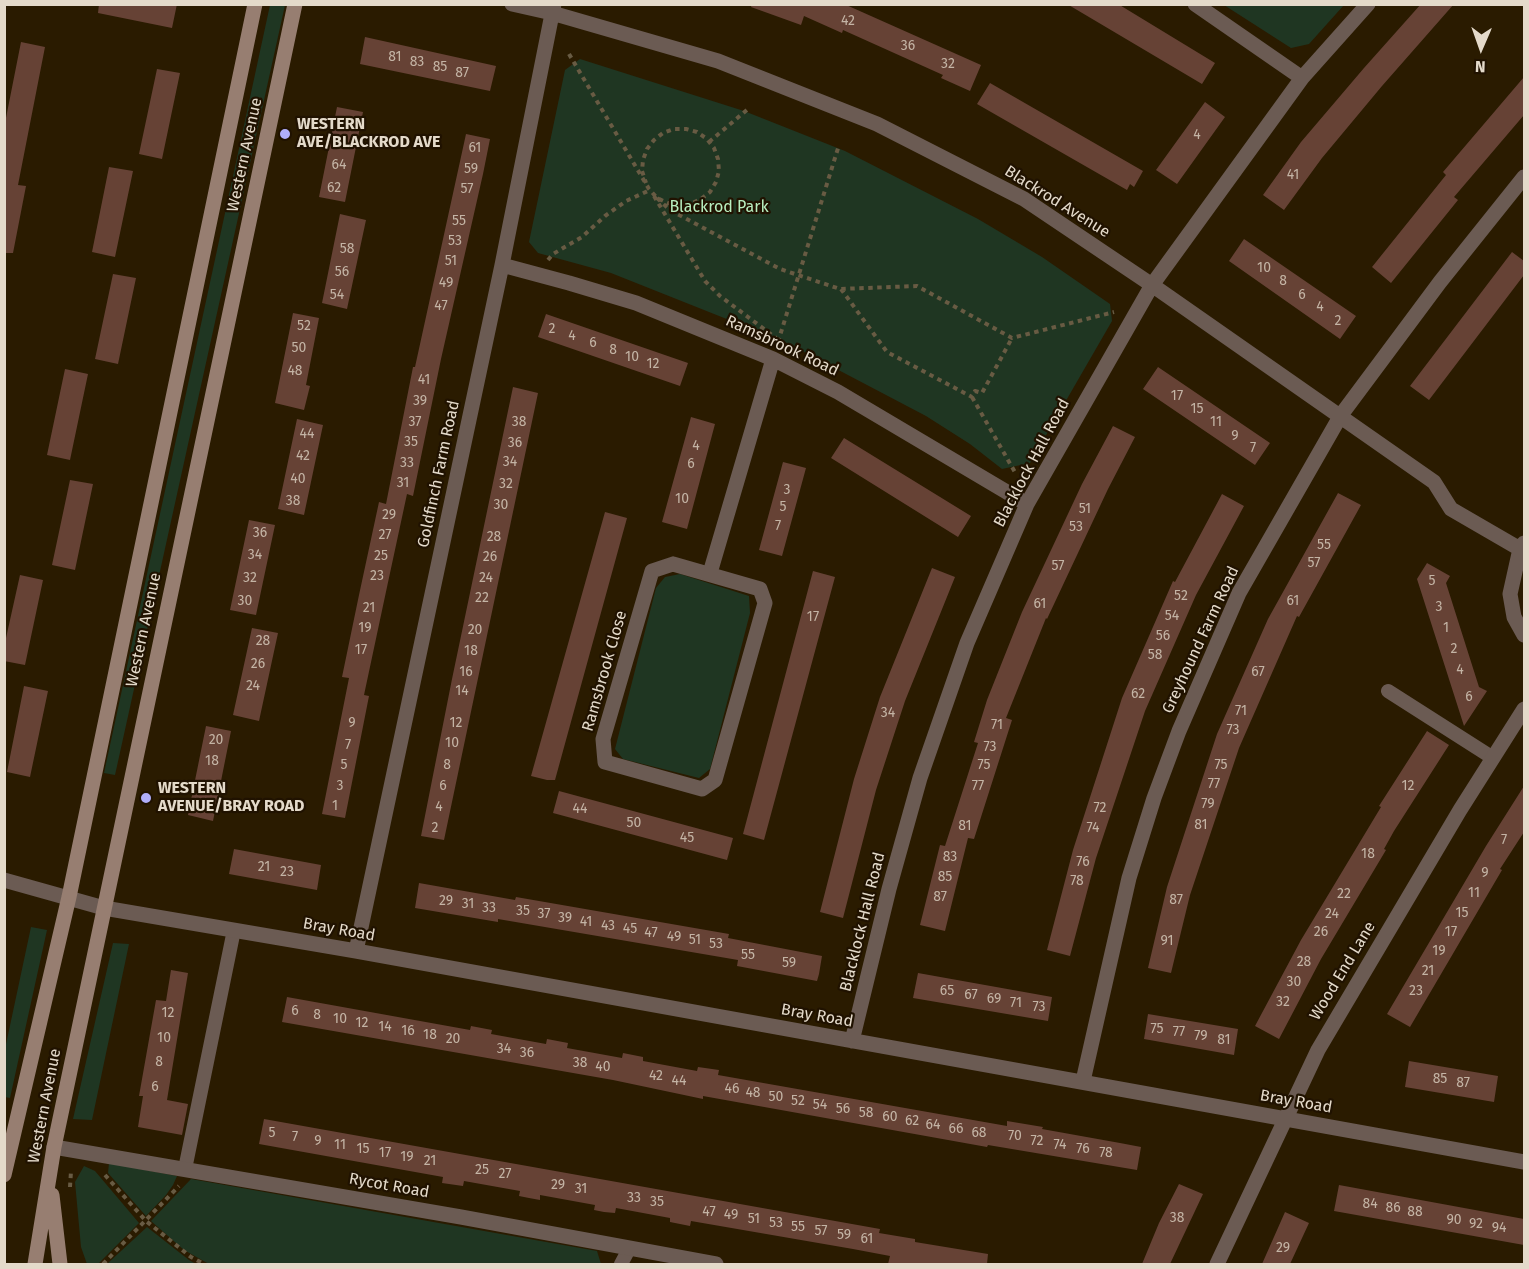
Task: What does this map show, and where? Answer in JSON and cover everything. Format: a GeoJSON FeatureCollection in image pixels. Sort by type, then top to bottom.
{"type":"FeatureCollection","features":[{"type":"Feature","properties":{"kind":"street","name":"Western Avenue"},"geometry":{"type":"LineString","coordinates":[[4,1175],[9,1134],[69,897],[255,4]]}},
{"type":"Feature","properties":{"kind":"street","name":"Western Avenue"},"geometry":{"type":"LineString","coordinates":[[35,1264],[54,1147],[295,4]]}},
{"type":"Feature","properties":{"kind":"street","name":"Blackrod Avenue"},"geometry":{"type":"LineString","coordinates":[[512,4],[553,9],[718,61],[877,124],[1024,199],[1341,415],[1434,482],[1451,509],[1522,546]]}},
{"type":"Feature","properties":{"kind":"street"},"geometry":{"type":"LineString","coordinates":[[1195,4],[1302,78]]}},
{"type":"Feature","properties":{"kind":"street","name":"Blacklock Hall Road"},"geometry":{"type":"LineString","coordinates":[[852,1041],[889,889],[920,778],[967,643],[1027,504],[1152,285],[1302,78],[1368,4]]}},
{"type":"Feature","properties":{"kind":"street","name":"Goldfinch Farm Road"},"geometry":{"type":"LineString","coordinates":[[356,951],[502,265],[553,9]]}},
{"type":"Feature","properties":{"kind":"street","name":"Greyhound Farm Road"},"geometry":{"type":"LineString","coordinates":[[1083,1082],[1129,878],[1154,798],[1179,731],[1239,593],[1341,415],[1440,282],[1524,177]]}},
{"type":"Feature","properties":{"kind":"street","name":"Ramsbrook Road"},"geometry":{"type":"LineString","coordinates":[[502,265],[636,303],[773,359],[856,402],[1027,504]]}},
{"type":"Feature","properties":{"kind":"street"},"geometry":{"type":"LineString","coordinates":[[710,573],[773,359]]}},
{"type":"Feature","properties":{"kind":"street"},"geometry":{"type":"LineString","coordinates":[[1522,546],[1510,594],[1514,617],[1524,634]]}},
{"type":"Feature","properties":{"kind":"street","name":"Ramsbrook Close"},"geometry":{"type":"LineString","coordinates":[[674,564],[710,573],[760,589],[765,603],[715,780],[702,789],[605,762],[603,739],[652,571],[674,564]]}},
{"type":"Feature","properties":{"kind":"street","name":"Wood End Lane"},"geometry":{"type":"LineString","coordinates":[[1217,1264],[1318,1050],[1460,810],[1524,708]]}},
{"type":"Feature","properties":{"kind":"street","name":"Bray Road"},"geometry":{"type":"LineString","coordinates":[[4,880],[104,908],[356,951],[1524,1162]]}},
{"type":"Feature","properties":{"kind":"street","name":"Rycot Road"},"geometry":{"type":"LineString","coordinates":[[54,1147],[461,1217],[716,1264]]}},
{"type":"Feature","properties":{"kind":"street"},"geometry":{"type":"LineString","coordinates":[[50,1174],[60,1264]]}},
{"type":"Feature","properties":{"kind":"lane"},"geometry":{"type":"LineString","coordinates":[[1388,691],[1493,758]]}},
{"type":"Feature","properties":{"kind":"lane"},"geometry":{"type":"LineString","coordinates":[[186,1169],[234,930]]}},
{"type":"Feature","properties":{"kind":"lane"},"geometry":{"type":"LineString","coordinates":[[621,1264],[629,1249]]}},
{"type":"Feature","properties":{"kind":"path"},"geometry":{"type":"LineString","coordinates":[[569,54],[705,281],[720,296],[778,342],[839,145]]}},
{"type":"Feature","properties":{"kind":"path"},"geometry":{"type":"LineString","coordinates":[[709,142],[748,109]]}},
{"type":"Feature","properties":{"kind":"path"},"geometry":{"type":"LineString","coordinates":[[646,183],[642,171],[643,160],[647,149],[663,133],[674,129],[686,129],[697,132],[709,142],[718,159],[719,171],[710,192],[690,204],[679,205],[657,198]]}},
{"type":"Feature","properties":{"kind":"path"},"geometry":{"type":"LineString","coordinates":[[650,189],[670,210],[780,268],[840,289],[917,286],[1012,338],[1120,311]]}},
{"type":"Feature","properties":{"kind":"path"},"geometry":{"type":"LineString","coordinates":[[548,260],[553,254],[582,237],[604,216],[650,189]]}},
{"type":"Feature","properties":{"kind":"path"},"geometry":{"type":"LineString","coordinates":[[840,289],[887,352],[972,397],[1018,479]]}},
{"type":"Feature","properties":{"kind":"path"},"geometry":{"type":"LineString","coordinates":[[972,397],[975,391],[982,393],[1012,338]]}},
{"type":"Feature","properties":{"kind":"path"},"geometry":{"type":"LineString","coordinates":[[104,1155],[102,1170],[146,1221],[168,1240],[204,1264]]}},
{"type":"Feature","properties":{"kind":"path"},"geometry":{"type":"LineString","coordinates":[[103,1264],[182,1182],[186,1169]]}},
{"type":"Feature","properties":{"kind":"green space"},"geometry":{"type":"Polygon","coordinates":[[[270,5],[285,5],[115,775],[104,773],[270,5]]]}},
{"type":"Feature","properties":{"kind":"green space"},"geometry":{"type":"Polygon","coordinates":[[[1224,5],[1344,5],[1309,44],[1291,48],[1224,5]]]}},
{"type":"Feature","properties":{"kind":"green space","name":"Blackrod Park"},"geometry":{"type":"Polygon","coordinates":[[[580,59],[744,111],[845,151],[978,219],[1042,257],[1110,304],[1112,321],[1030,463],[1002,469],[970,444],[926,416],[787,343],[611,273],[538,253],[529,242],[565,70],[580,59]]]}},
{"type":"Feature","properties":{"kind":"green space"},"geometry":{"type":"Polygon","coordinates":[[[680,574],[749,596],[750,613],[710,769],[699,778],[623,759],[615,749],[656,588],[665,577],[680,574]]]}},
{"type":"Feature","properties":{"kind":"green space"},"geometry":{"type":"Polygon","coordinates":[[[31,927],[47,930],[10,1098],[5,1097],[5,1049],[31,927]]]}},
{"type":"Feature","properties":{"kind":"green space"},"geometry":{"type":"Polygon","coordinates":[[[113,943],[129,944],[92,1120],[73,1119],[113,943]]]}},
{"type":"Feature","properties":{"kind":"green space"},"geometry":{"type":"Polygon","coordinates":[[[109,1163],[177,1176],[166,1195],[146,1216],[108,1173],[109,1163]]]}},
{"type":"Feature","properties":{"kind":"green space"},"geometry":{"type":"Polygon","coordinates":[[[84,1166],[95,1171],[139,1223],[98,1264],[87,1264],[81,1247],[75,1182],[84,1166]]]}},
{"type":"Feature","properties":{"kind":"green space"},"geometry":{"type":"Polygon","coordinates":[[[191,1179],[597,1251],[601,1264],[209,1264],[184,1250],[151,1221],[191,1179]]]}},
{"type":"Feature","properties":{"kind":"green space"},"geometry":{"type":"Polygon","coordinates":[[[147,1227],[189,1260],[196,1264],[107,1264],[147,1227]]]}},
{"type":"Feature","properties":{"kind":"building"},"geometry":{"type":"Polygon","coordinates":[[[99,4],[177,4],[172,28],[98,13],[99,4]]]}},
{"type":"Feature","properties":{"kind":"building"},"geometry":{"type":"Polygon","coordinates":[[[752,4],[844,4],[981,65],[970,91],[941,78],[943,75],[843,30],[842,33],[804,16],[801,25],[751,7],[752,4]]]}},
{"type":"Feature","properties":{"kind":"building"},"geometry":{"type":"Polygon","coordinates":[[[1067,4],[1118,4],[1215,63],[1202,84],[1067,4]]]}},
{"type":"Feature","properties":{"kind":"building"},"geometry":{"type":"Polygon","coordinates":[[[1421,4],[1454,4],[1322,158],[1284,210],[1263,195],[1301,142],[1421,4]]]}},
{"type":"Feature","properties":{"kind":"building"},"geometry":{"type":"Polygon","coordinates":[[[365,37],[496,66],[490,91],[360,64],[365,37]]]}},
{"type":"Feature","properties":{"kind":"building"},"geometry":{"type":"Polygon","coordinates":[[[21,42],[45,47],[18,185],[26,186],[13,253],[4,253],[4,128],[21,42]]]}},
{"type":"Feature","properties":{"kind":"building"},"geometry":{"type":"Polygon","coordinates":[[[157,69],[180,73],[162,159],[139,154],[157,69]]]}},
{"type":"Feature","properties":{"kind":"building"},"geometry":{"type":"Polygon","coordinates":[[[1524,77],[1524,115],[1454,197],[1458,200],[1391,283],[1372,267],[1446,175],[1443,172],[1524,77]]]}},
{"type":"Feature","properties":{"kind":"building"},"geometry":{"type":"Polygon","coordinates":[[[990,83],[1143,171],[1134,187],[1130,184],[1127,190],[977,104],[990,83]]]}},
{"type":"Feature","properties":{"kind":"building"},"geometry":{"type":"Polygon","coordinates":[[[1205,102],[1225,117],[1177,184],[1156,170],[1205,102]]]}},
{"type":"Feature","properties":{"kind":"building"},"geometry":{"type":"Polygon","coordinates":[[[337,107],[363,112],[345,202],[319,197],[337,107]]]}},
{"type":"Feature","properties":{"kind":"building"},"geometry":{"type":"Polygon","coordinates":[[[466,134],[490,139],[483,174],[413,496],[407,494],[387,587],[364,695],[369,696],[345,818],[322,814],[349,678],[342,677],[359,595],[379,502],[386,504],[413,367],[415,367],[466,134]]]}},
{"type":"Feature","properties":{"kind":"building"},"geometry":{"type":"Polygon","coordinates":[[[109,167],[133,171],[115,257],[92,252],[109,167]]]}},
{"type":"Feature","properties":{"kind":"building"},"geometry":{"type":"Polygon","coordinates":[[[340,214],[366,220],[347,309],[322,303],[340,214]]]}},
{"type":"Feature","properties":{"kind":"building"},"geometry":{"type":"Polygon","coordinates":[[[1244,239],[1356,316],[1340,339],[1229,261],[1244,239]]]}},
{"type":"Feature","properties":{"kind":"building"},"geometry":{"type":"Polygon","coordinates":[[[1512,252],[1524,261],[1524,275],[1429,400],[1410,386],[1512,252]]]}},
{"type":"Feature","properties":{"kind":"building"},"geometry":{"type":"Polygon","coordinates":[[[113,274],[136,278],[118,364],[95,359],[113,274]]]}},
{"type":"Feature","properties":{"kind":"building"},"geometry":{"type":"Polygon","coordinates":[[[293,313],[319,318],[306,385],[310,386],[304,410],[275,403],[293,313]]]}},
{"type":"Feature","properties":{"kind":"building"},"geometry":{"type":"Polygon","coordinates":[[[546,314],[688,363],[680,386],[538,337],[546,314]]]}},
{"type":"Feature","properties":{"kind":"building"},"geometry":{"type":"Polygon","coordinates":[[[1158,367],[1270,443],[1255,465],[1143,389],[1158,367]]]}},
{"type":"Feature","properties":{"kind":"building"},"geometry":{"type":"Polygon","coordinates":[[[65,369],[88,374],[70,460],[47,455],[65,369]]]}},
{"type":"Feature","properties":{"kind":"building"},"geometry":{"type":"Polygon","coordinates":[[[513,387],[538,393],[444,840],[421,836],[452,679],[513,387]]]}},
{"type":"Feature","properties":{"kind":"building"},"geometry":{"type":"Polygon","coordinates":[[[691,417],[715,424],[687,529],[662,522],[691,417]]]}},
{"type":"Feature","properties":{"kind":"building"},"geometry":{"type":"Polygon","coordinates":[[[297,419],[323,425],[304,515],[278,509],[297,419]]]}},
{"type":"Feature","properties":{"kind":"building"},"geometry":{"type":"Polygon","coordinates":[[[1113,426],[1135,437],[1046,618],[1006,718],[1012,720],[974,839],[968,838],[945,931],[920,925],[940,845],[945,846],[978,743],[974,742],[987,700],[1022,612],[1082,484],[1113,426]]]}},
{"type":"Feature","properties":{"kind":"building"},"geometry":{"type":"Polygon","coordinates":[[[844,438],[971,516],[958,537],[831,458],[844,438]]]}},
{"type":"Feature","properties":{"kind":"building"},"geometry":{"type":"Polygon","coordinates":[[[783,462],[806,468],[782,556],[759,550],[783,462]]]}},
{"type":"Feature","properties":{"kind":"building"},"geometry":{"type":"Polygon","coordinates":[[[70,480],[93,484],[75,570],[52,565],[70,480]]]}},
{"type":"Feature","properties":{"kind":"building"},"geometry":{"type":"Polygon","coordinates":[[[1338,493],[1361,505],[1299,617],[1297,616],[1239,748],[1190,895],[1171,973],[1148,968],[1167,887],[1217,734],[1268,619],[1338,493]]]}},
{"type":"Feature","properties":{"kind":"building"},"geometry":{"type":"Polygon","coordinates":[[[1222,494],[1244,506],[1196,595],[1145,711],[1096,858],[1070,956],[1047,950],[1073,850],[1122,698],[1173,581],[1175,582],[1222,494]]]}},
{"type":"Feature","properties":{"kind":"building"},"geometry":{"type":"Polygon","coordinates":[[[605,512],[627,518],[555,780],[547,780],[531,776],[605,512]]]}},
{"type":"Feature","properties":{"kind":"building"},"geometry":{"type":"Polygon","coordinates":[[[249,520],[275,525],[256,615],[230,610],[249,520]]]}},
{"type":"Feature","properties":{"kind":"building"},"geometry":{"type":"Polygon","coordinates":[[[1427,563],[1450,576],[1446,583],[1479,687],[1487,691],[1464,726],[1417,579],[1427,563]]]}},
{"type":"Feature","properties":{"kind":"building"},"geometry":{"type":"Polygon","coordinates":[[[932,568],[955,577],[905,701],[876,790],[843,918],[820,912],[854,779],[880,697],[932,568]]]}},
{"type":"Feature","properties":{"kind":"building"},"geometry":{"type":"Polygon","coordinates":[[[813,571],[835,577],[764,840],[743,834],[813,571]]]}},
{"type":"Feature","properties":{"kind":"building"},"geometry":{"type":"Polygon","coordinates":[[[20,575],[43,580],[25,665],[4,661],[4,647],[20,575]]]}},
{"type":"Feature","properties":{"kind":"building"},"geometry":{"type":"Polygon","coordinates":[[[252,628],[278,633],[259,721],[233,715],[252,628]]]}},
{"type":"Feature","properties":{"kind":"building"},"geometry":{"type":"Polygon","coordinates":[[[24,686],[48,691],[30,777],[7,772],[24,686]]]}},
{"type":"Feature","properties":{"kind":"building"},"geometry":{"type":"Polygon","coordinates":[[[206,726],[231,731],[213,821],[188,815],[206,726]]]}},
{"type":"Feature","properties":{"kind":"building"},"geometry":{"type":"Polygon","coordinates":[[[1427,731],[1449,745],[1394,831],[1384,849],[1386,850],[1321,959],[1279,1039],[1255,1026],[1301,940],[1381,807],[1379,806],[1427,731]]]}},
{"type":"Feature","properties":{"kind":"building"},"geometry":{"type":"Polygon","coordinates":[[[1524,786],[1524,832],[1500,869],[1502,870],[1410,1027],[1387,1014],[1524,786]]]}},
{"type":"Feature","properties":{"kind":"building"},"geometry":{"type":"Polygon","coordinates":[[[559,791],[733,838],[727,860],[553,813],[559,791]]]}},
{"type":"Feature","properties":{"kind":"building"},"geometry":{"type":"Polygon","coordinates":[[[234,849],[321,865],[317,890],[229,874],[234,849]]]}},
{"type":"Feature","properties":{"kind":"building"},"geometry":{"type":"Polygon","coordinates":[[[419,883],[515,900],[516,897],[729,934],[728,938],[822,956],[819,974],[817,981],[737,966],[738,960],[498,919],[498,922],[415,908],[419,883]]]}},
{"type":"Feature","properties":{"kind":"building"},"geometry":{"type":"Polygon","coordinates":[[[171,970],[188,973],[167,1100],[188,1104],[182,1135],[138,1127],[143,1096],[139,1096],[156,1000],[166,1001],[171,970]]]}},
{"type":"Feature","properties":{"kind":"building"},"geometry":{"type":"Polygon","coordinates":[[[918,973],[1052,997],[1048,1021],[913,998],[918,973]]]}},
{"type":"Feature","properties":{"kind":"building"},"geometry":{"type":"Polygon","coordinates":[[[287,997],[470,1030],[471,1026],[492,1030],[491,1034],[546,1044],[547,1039],[568,1043],[567,1048],[622,1058],[623,1053],[643,1057],[643,1061],[697,1071],[698,1067],[719,1070],[718,1075],[1007,1126],[1007,1121],[1043,1127],[1042,1129],[1141,1147],[1137,1170],[988,1145],[987,1147],[703,1096],[703,1099],[613,1080],[282,1022],[287,997]]]}},
{"type":"Feature","properties":{"kind":"building"},"geometry":{"type":"Polygon","coordinates":[[[1148,1014],[1238,1029],[1234,1055],[1144,1039],[1148,1014]]]}},
{"type":"Feature","properties":{"kind":"building"},"geometry":{"type":"Polygon","coordinates":[[[1409,1061],[1498,1076],[1494,1102],[1405,1087],[1409,1061]]]}},
{"type":"Feature","properties":{"kind":"building"},"geometry":{"type":"Polygon","coordinates":[[[264,1119],[880,1229],[879,1233],[915,1239],[915,1242],[988,1254],[987,1264],[888,1264],[890,1256],[853,1249],[691,1221],[690,1226],[670,1222],[670,1218],[616,1208],[615,1213],[604,1212],[594,1210],[595,1205],[540,1195],[540,1200],[529,1198],[519,1196],[520,1191],[464,1181],[463,1186],[442,1183],[443,1177],[259,1144],[264,1119]]]}},
{"type":"Feature","properties":{"kind":"building"},"geometry":{"type":"Polygon","coordinates":[[[1179,1184],[1203,1194],[1170,1264],[1142,1264],[1159,1223],[1179,1184]]]}},
{"type":"Feature","properties":{"kind":"building"},"geometry":{"type":"Polygon","coordinates":[[[1339,1185],[1524,1219],[1524,1245],[1334,1211],[1339,1185]]]}},
{"type":"Feature","properties":{"kind":"building"},"geometry":{"type":"Polygon","coordinates":[[[1285,1212],[1309,1223],[1290,1264],[1262,1264],[1285,1212]]]}},
{"type":"Feature","properties":{"kind":"place","name":"WESTERN AVE/BLACKROD AVE"},"geometry":{"type":"Point","coordinates":[285,134]}},
{"type":"Feature","properties":{"kind":"place","name":"WESTERN AVENUE/BRAY ROAD"},"geometry":{"type":"Point","coordinates":[146,798]}}]}
